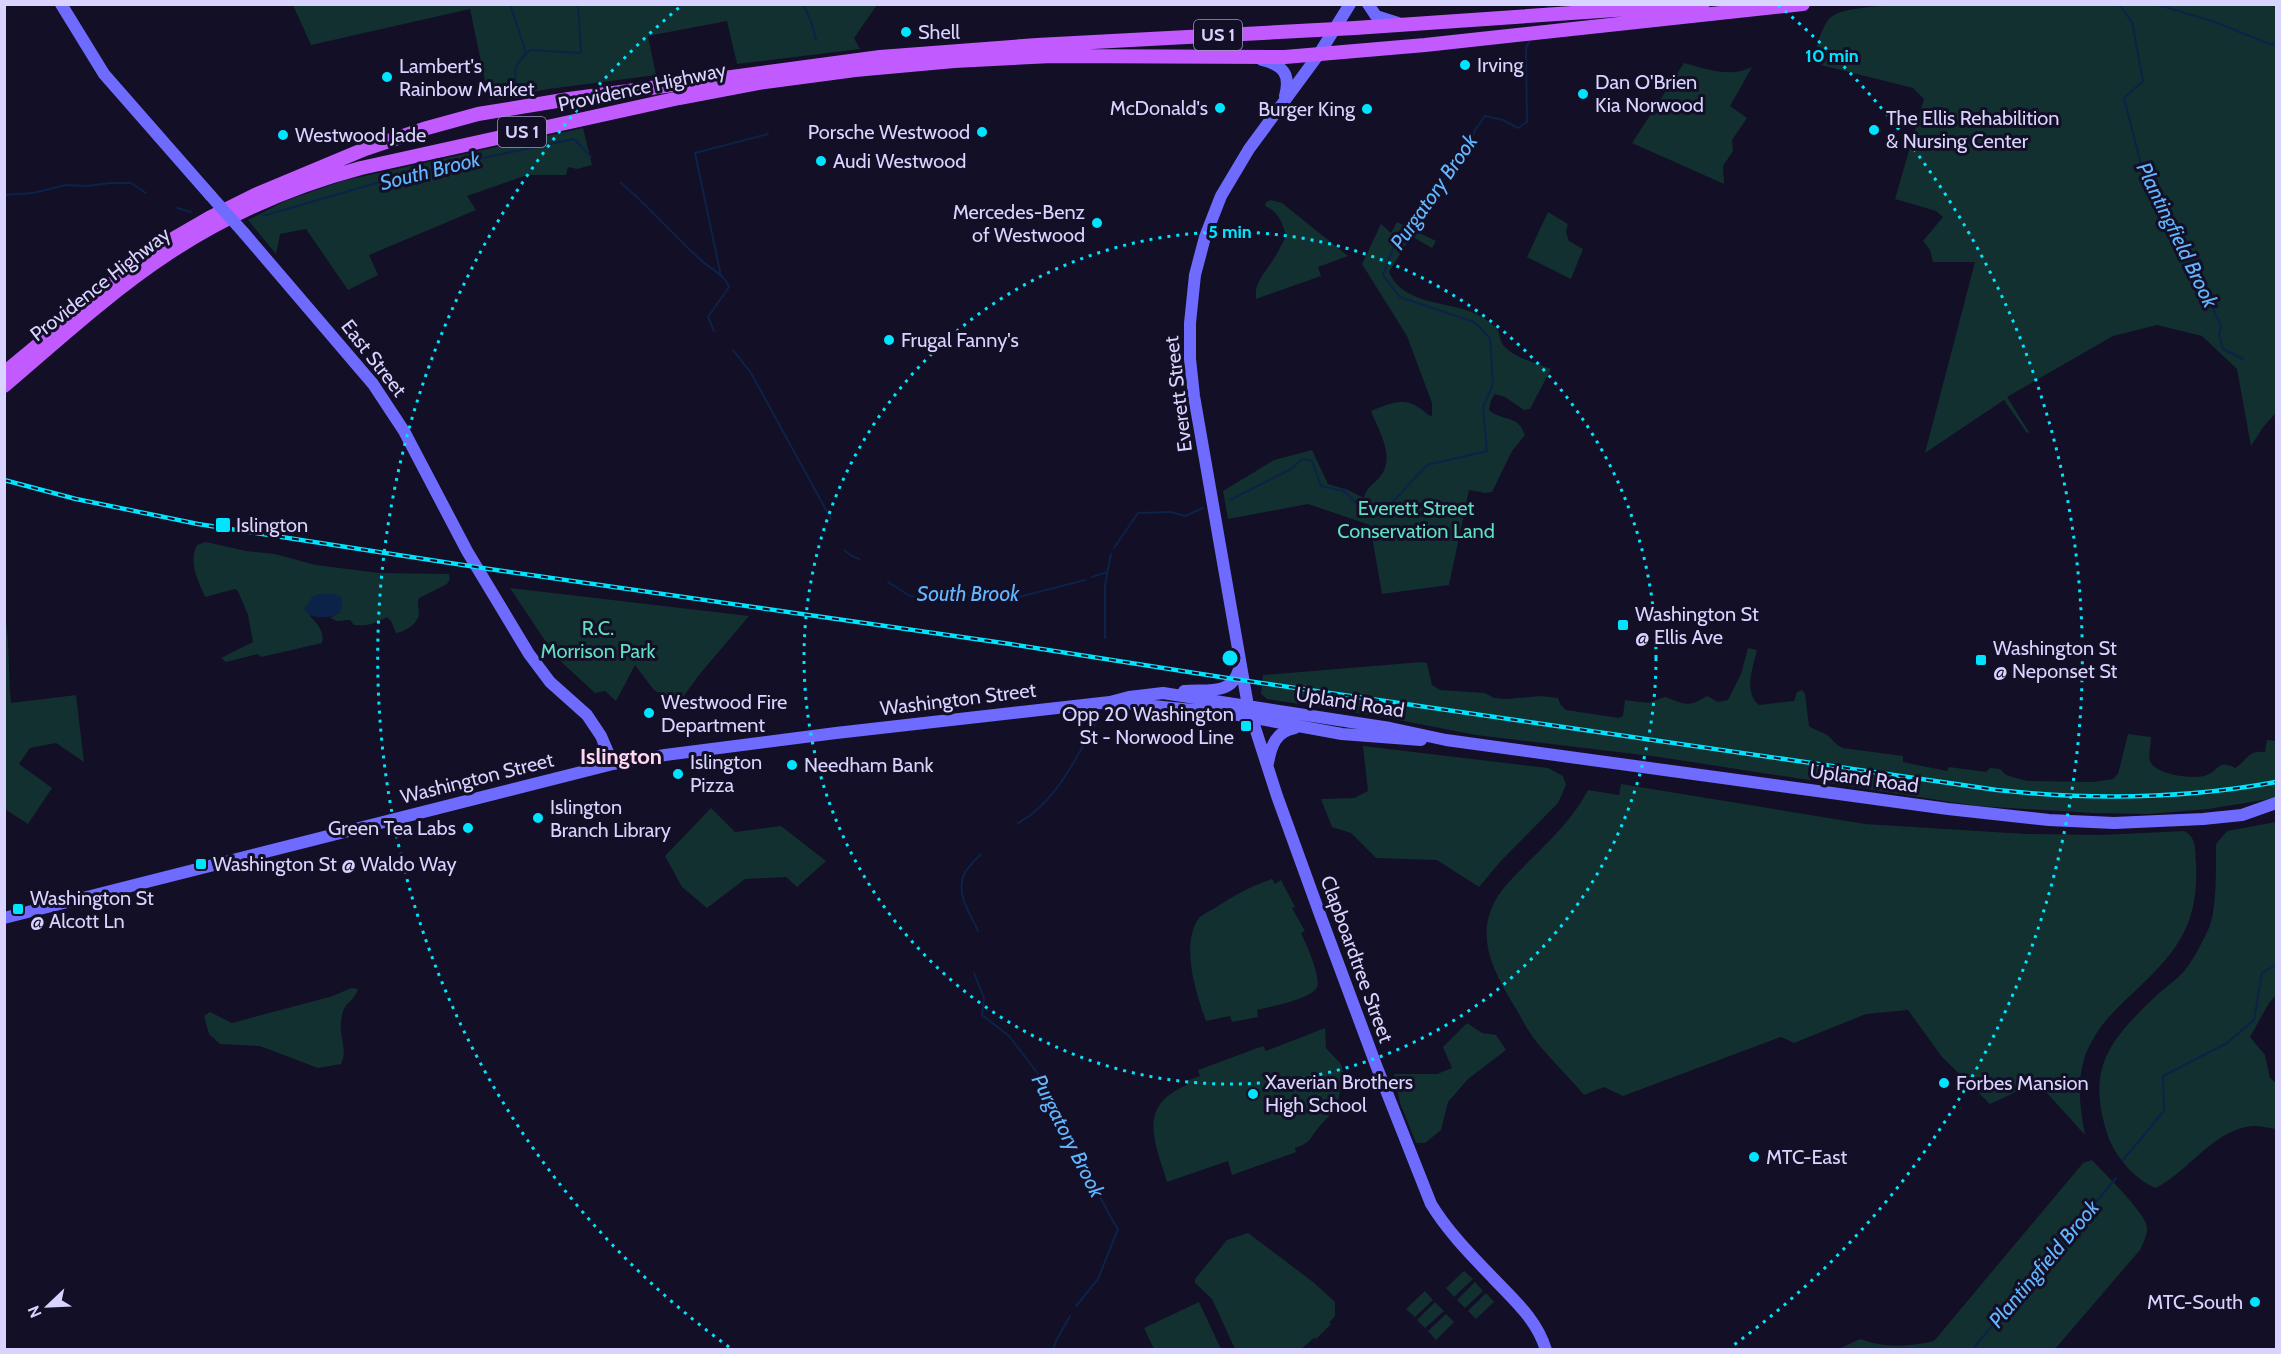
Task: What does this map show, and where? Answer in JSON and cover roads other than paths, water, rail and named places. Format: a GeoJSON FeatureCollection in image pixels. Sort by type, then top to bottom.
{"type":"FeatureCollection","features":[{"type":"Feature","properties":{"kind":"main road","name":"East Street"},"geometry":{"type":"LineString","coordinates":[[61,4],[104,74],[374,384],[404,431],[467,551],[529,654],[550,682],[587,715],[606,745],[613,764]]}},
{"type":"Feature","properties":{"kind":"main road","name":"Everett Street"},"geometry":{"type":"LineString","coordinates":[[1252,719],[1240,665],[1193,389],[1190,323],[1195,275],[1215,210],[1239,163],[1319,54],[1350,4]]}},
{"type":"Feature","properties":{"kind":"main road"},"geometry":{"type":"LineString","coordinates":[[1368,4],[1376,16],[1405,24]]}},
{"type":"Feature","properties":{"kind":"main road","name":"US 1"},"geometry":{"type":"LineString","coordinates":[[1102,48],[1336,29],[1703,4]]}},
{"type":"Feature","properties":{"kind":"main road","name":"US 1"},"geometry":{"type":"LineString","coordinates":[[1102,48],[1249,57],[1319,54],[1514,36],[1803,4]]}},
{"type":"Feature","properties":{"kind":"main road","name":"Providence Highway"},"geometry":{"type":"LineString","coordinates":[[4,373],[121,275],[171,240],[214,215],[255,195],[365,149],[427,128],[487,112],[569,99],[859,60],[1102,48]]}},
{"type":"Feature","properties":{"kind":"main road","name":"Providence Highway"},"geometry":{"type":"LineString","coordinates":[[4,386],[128,282],[177,248],[226,219],[274,197],[323,179],[387,161],[679,98],[810,75],[1102,48]]}},
{"type":"Feature","properties":{"kind":"main road"},"geometry":{"type":"LineString","coordinates":[[1249,57],[1271,62],[1283,69],[1288,82],[1282,104]]}},
{"type":"Feature","properties":{"kind":"main road"},"geometry":{"type":"LineString","coordinates":[[487,112],[491,139]]}},
{"type":"Feature","properties":{"kind":"main road"},"geometry":{"type":"LineString","coordinates":[[1163,693],[1228,687],[1235,682],[1240,665]]}},
{"type":"Feature","properties":{"kind":"main road","name":"Washington Street"},"geometry":{"type":"LineString","coordinates":[[4,918],[613,764],[673,754],[1110,702],[1163,693],[1248,706]]}},
{"type":"Feature","properties":{"kind":"main road","name":"Washington Street"},"geometry":{"type":"LineString","coordinates":[[1110,702],[1170,706],[1252,719]]}},
{"type":"Feature","properties":{"kind":"main road","name":"Upland Road"},"geometry":{"type":"LineString","coordinates":[[1248,706],[1398,729],[1446,740],[1948,809],[2049,820],[2114,823],[2203,819],[2242,815],[2277,803]]}},
{"type":"Feature","properties":{"kind":"main road","name":"Upland Road"},"geometry":{"type":"LineString","coordinates":[[1252,719],[1378,738],[1446,740]]}},
{"type":"Feature","properties":{"kind":"main road","name":"Clapboardtree Street"},"geometry":{"type":"LineString","coordinates":[[1252,719],[1326,931],[1426,1193],[1437,1214],[1452,1233],[1532,1319],[1540,1332],[1546,1350]]}},
{"type":"Feature","properties":{"kind":"main road"},"geometry":{"type":"LineString","coordinates":[[1268,764],[1276,737],[1284,730],[1299,727]]}},
{"type":"Feature","properties":{"kind":"water"},"geometry":{"type":"Polygon","coordinates":[[[333,594],[341,597],[342,604],[338,613],[327,617],[309,615],[304,609],[313,596],[333,594]]]}},
{"type":"Feature","properties":{"kind":"waterway"},"geometry":{"type":"LineString","coordinates":[[510,4],[526,53]]}},
{"type":"Feature","properties":{"kind":"waterway"},"geometry":{"type":"LineString","coordinates":[[518,89],[515,76],[516,67],[530,50],[581,53],[578,4]]}},
{"type":"Feature","properties":{"kind":"waterway"},"geometry":{"type":"LineString","coordinates":[[803,4],[816,40]]}},
{"type":"Feature","properties":{"kind":"waterway","name":"Purgatory Brook"},"geometry":{"type":"LineString","coordinates":[[1547,10],[1551,4]]}},
{"type":"Feature","properties":{"kind":"waterway","name":"Plantingfield Brook"},"geometry":{"type":"LineString","coordinates":[[2119,4],[2132,22],[2143,81],[2124,98],[2141,164],[2221,326],[2219,335],[2223,349],[2243,359]]}},
{"type":"Feature","properties":{"kind":"waterway"},"geometry":{"type":"LineString","coordinates":[[2155,4],[2215,22],[2272,45],[2276,41]]}},
{"type":"Feature","properties":{"kind":"waterway","name":"Purgatory Brook"},"geometry":{"type":"LineString","coordinates":[[1230,500],[1291,469],[1302,459],[1312,461],[1321,486],[1344,491],[1362,509],[1385,510],[1427,465],[1487,451],[1483,407],[1493,384],[1490,338],[1474,322],[1400,297],[1383,275],[1393,248],[1416,215],[1469,149],[1475,130],[1485,116],[1503,120],[1518,128],[1527,122],[1526,48],[1531,38]]}},
{"type":"Feature","properties":{"kind":"waterway"},"geometry":{"type":"LineString","coordinates":[[721,276],[695,153],[768,134]]}},
{"type":"Feature","properties":{"kind":"waterway","name":"South Brook"},"geometry":{"type":"LineString","coordinates":[[263,216],[445,166],[574,139],[591,157]]}},
{"type":"Feature","properties":{"kind":"waterway","name":"South Brook"},"geometry":{"type":"LineString","coordinates":[[4,195],[33,193],[66,185],[87,186],[110,183],[131,183],[146,193]]}},
{"type":"Feature","properties":{"kind":"waterway","name":"South Brook"},"geometry":{"type":"LineString","coordinates":[[621,183],[727,283],[729,287],[708,317],[714,331]]}},
{"type":"Feature","properties":{"kind":"waterway","name":"South Brook"},"geometry":{"type":"LineString","coordinates":[[177,208],[191,212]]}},
{"type":"Feature","properties":{"kind":"waterway","name":"South Brook"},"geometry":{"type":"LineString","coordinates":[[733,350],[751,373],[831,519]]}},
{"type":"Feature","properties":{"kind":"waterway","name":"Purgatory Brook"},"geometry":{"type":"LineString","coordinates":[[1114,548],[1138,513],[1171,512],[1185,516],[1203,508]]}},
{"type":"Feature","properties":{"kind":"waterway","name":"South Brook"},"geometry":{"type":"LineString","coordinates":[[844,550],[859,559]]}},
{"type":"Feature","properties":{"kind":"waterway","name":"Purgatory Brook"},"geometry":{"type":"LineString","coordinates":[[1105,638],[1105,585],[1111,554]]}},
{"type":"Feature","properties":{"kind":"waterway","name":"South Brook"},"geometry":{"type":"LineString","coordinates":[[1092,577],[1107,572]]}},
{"type":"Feature","properties":{"kind":"waterway","name":"South Brook"},"geometry":{"type":"LineString","coordinates":[[888,582],[910,596],[932,599],[952,595],[1011,599],[1085,580]]}},
{"type":"Feature","properties":{"kind":"waterway","name":"Purgatory Brook"},"geometry":{"type":"LineString","coordinates":[[1018,823],[1032,814],[1056,789],[1101,714]]}},
{"type":"Feature","properties":{"kind":"waterway","name":"Purgatory Brook"},"geometry":{"type":"LineString","coordinates":[[978,931],[963,899],[962,885],[966,871],[981,854]]}},
{"type":"Feature","properties":{"kind":"waterway","name":"Plantingfield Brook"},"geometry":{"type":"LineString","coordinates":[[2123,1160],[2164,1111],[2163,1076],[2227,1043],[2254,1020],[2262,973],[2276,965]]}},
{"type":"Feature","properties":{"kind":"waterway","name":"Purgatory Brook"},"geometry":{"type":"LineString","coordinates":[[974,973],[984,998],[982,1015],[1009,1036],[1039,1075],[1081,1169],[1118,1229],[1098,1279],[1076,1306]]}},
{"type":"Feature","properties":{"kind":"waterway","name":"Plantingfield Brook"},"geometry":{"type":"LineString","coordinates":[[1972,1350],[2116,1178]]}},
{"type":"Feature","properties":{"kind":"waterway","name":"Purgatory Brook"},"geometry":{"type":"LineString","coordinates":[[1053,1350],[1070,1316]]}},
{"type":"Feature","properties":{"kind":"railway"},"geometry":{"type":"LineString","coordinates":[[4,480],[76,499],[198,524],[489,569],[1997,790],[2067,795],[2172,795],[2276,782]]}},
{"type":"Feature","properties":{"kind":"place","name":"Shell"},"geometry":{"type":"Point","coordinates":[906,32]}},
{"type":"Feature","properties":{"kind":"place","name":"Irving"},"geometry":{"type":"Point","coordinates":[1465,65]}},
{"type":"Feature","properties":{"kind":"place","name":"Lambert's Rainbow Market"},"geometry":{"type":"Point","coordinates":[387,77]}},
{"type":"Feature","properties":{"kind":"place","name":"Dan O'Brien Kia Norwood"},"geometry":{"type":"Point","coordinates":[1583,94]}},
{"type":"Feature","properties":{"kind":"place","name":"McDonald's"},"geometry":{"type":"Point","coordinates":[1220,108]}},
{"type":"Feature","properties":{"kind":"place","name":"Burger King"},"geometry":{"type":"Point","coordinates":[1367,109]}},
{"type":"Feature","properties":{"kind":"place","name":"The Ellis Rehabilition & Nursing Center"},"geometry":{"type":"Point","coordinates":[1874,130]}},
{"type":"Feature","properties":{"kind":"place","name":"Porsche Westwood"},"geometry":{"type":"Point","coordinates":[982,132]}},
{"type":"Feature","properties":{"kind":"place","name":"Westwood Jade"},"geometry":{"type":"Point","coordinates":[283,135]}},
{"type":"Feature","properties":{"kind":"place","name":"Audi Westwood"},"geometry":{"type":"Point","coordinates":[821,161]}},
{"type":"Feature","properties":{"kind":"place","name":"Mercedes-Benz of Westwood"},"geometry":{"type":"Point","coordinates":[1097,223]}},
{"type":"Feature","properties":{"kind":"place","name":"Frugal Fanny's"},"geometry":{"type":"Point","coordinates":[889,340]}},
{"type":"Feature","properties":{"kind":"place","name":"Islington"},"geometry":{"type":"Point","coordinates":[223,525]}},
{"type":"Feature","properties":{"kind":"place","name":"Washington St @ Ellis Ave"},"geometry":{"type":"Point","coordinates":[1623,625]}},
{"type":"Feature","properties":{"kind":"place","name":"Washington St @ Neponset St"},"geometry":{"type":"Point","coordinates":[1981,660]}},
{"type":"Feature","properties":{"kind":"place","name":"Westwood Fire Department"},"geometry":{"type":"Point","coordinates":[649,713]}},
{"type":"Feature","properties":{"kind":"place","name":"Opp 20 Washington St - Norwood Line"},"geometry":{"type":"Point","coordinates":[1246,726]}},
{"type":"Feature","properties":{"kind":"place","name":"Needham Bank"},"geometry":{"type":"Point","coordinates":[792,765]}},
{"type":"Feature","properties":{"kind":"place","name":"Islington Pizza"},"geometry":{"type":"Point","coordinates":[678,774]}},
{"type":"Feature","properties":{"kind":"place","name":"Islington Branch Library"},"geometry":{"type":"Point","coordinates":[538,818]}},
{"type":"Feature","properties":{"kind":"place","name":"Green Tea Labs"},"geometry":{"type":"Point","coordinates":[468,828]}},
{"type":"Feature","properties":{"kind":"place","name":"Washington St @ Waldo Way"},"geometry":{"type":"Point","coordinates":[201,864]}},
{"type":"Feature","properties":{"kind":"place","name":"Washington St @ Alcott Ln"},"geometry":{"type":"Point","coordinates":[18,909]}},
{"type":"Feature","properties":{"kind":"place","name":"Forbes Mansion"},"geometry":{"type":"Point","coordinates":[1944,1083]}},
{"type":"Feature","properties":{"kind":"place","name":"Xaverian Brothers High School"},"geometry":{"type":"Point","coordinates":[1253,1094]}},
{"type":"Feature","properties":{"kind":"place","name":"MTC-East"},"geometry":{"type":"Point","coordinates":[1754,1157]}},
{"type":"Feature","properties":{"kind":"place","name":"MTC-South"},"geometry":{"type":"Point","coordinates":[2255,1302]}},
{"type":"Feature","properties":{"kind":"district","name":"Islington"},"geometry":{"type":"Point","coordinates":[621,756]}},
{"type":"Feature","properties":{"kind":"park label","name":"Everett Street Conservation Land"},"geometry":{"type":"Point","coordinates":[1416,520]}},
{"type":"Feature","properties":{"kind":"park label","name":"R.C. Morrison Park"},"geometry":{"type":"Point","coordinates":[598,640]}}]}
